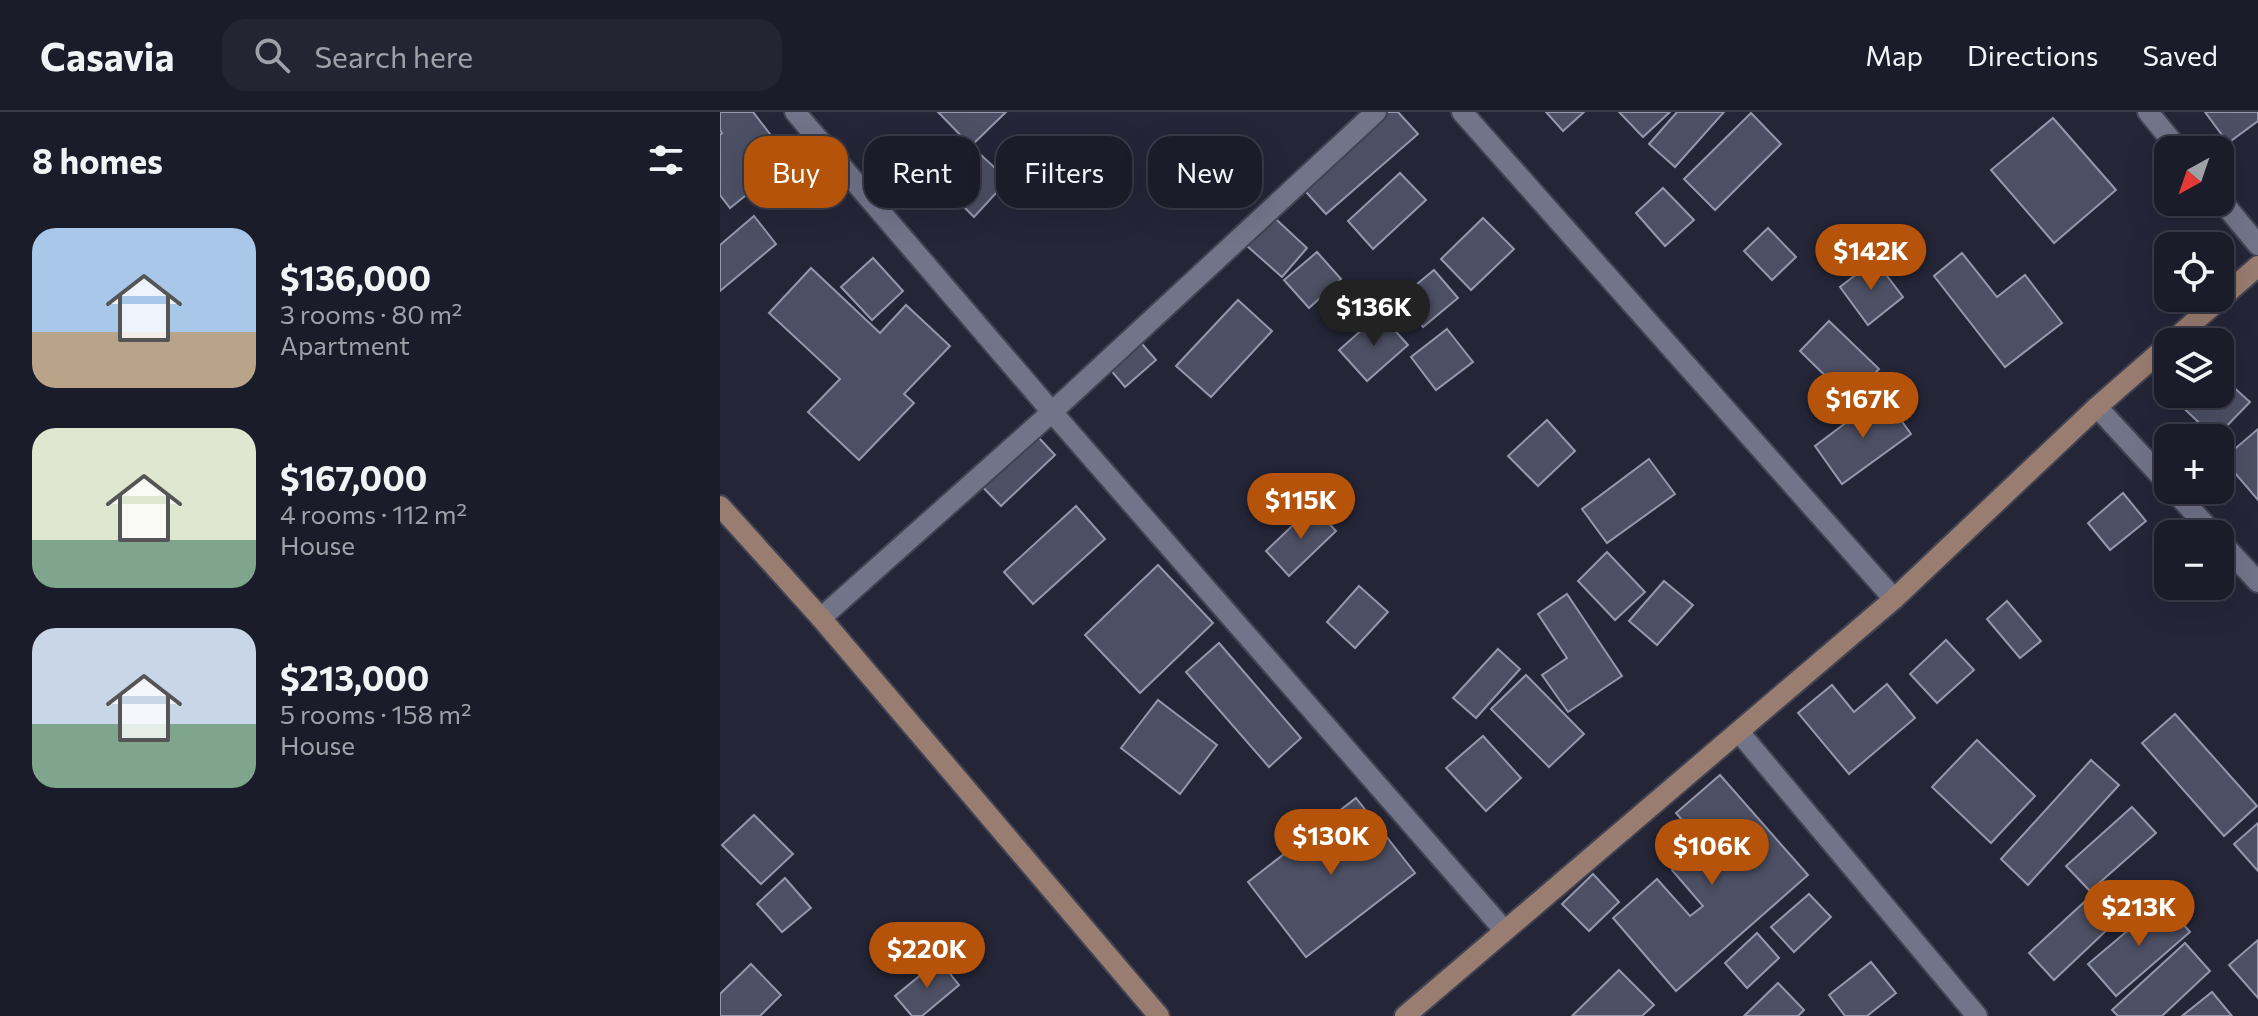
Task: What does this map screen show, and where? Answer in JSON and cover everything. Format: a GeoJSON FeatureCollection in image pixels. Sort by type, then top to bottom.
{"type":"FeatureCollection","features":[{"type":"Feature","properties":{"kind":"street"},"geometry":{"type":"LineString","coordinates":[[795,112],[1504,930]]}},
{"type":"Feature","properties":{"kind":"street"},"geometry":{"type":"LineString","coordinates":[[821,618],[1052,412],[1376,112]]}},
{"type":"Feature","properties":{"kind":"street"},"geometry":{"type":"LineString","coordinates":[[1462,112],[1894,599]]}},
{"type":"Feature","properties":{"kind":"street"},"geometry":{"type":"LineString","coordinates":[[2148,112],[2168,136]]}},
{"type":"Feature","properties":{"kind":"street"},"geometry":{"type":"LineString","coordinates":[[2234,216],[2258,245]]}},
{"type":"Feature","properties":{"kind":"street"},"geometry":{"type":"LineString","coordinates":[[2188,328],[2258,266]]}},
{"type":"Feature","properties":{"kind":"street"},"geometry":{"type":"LineString","coordinates":[[1405,1016],[1894,599],[2097,407],[2154,358]]}},
{"type":"Feature","properties":{"kind":"street"},"geometry":{"type":"LineString","coordinates":[[2097,407],[2154,469]]}},
{"type":"Feature","properties":{"kind":"street"},"geometry":{"type":"LineString","coordinates":[[2186,504],[2201,520]]}},
{"type":"Feature","properties":{"kind":"street"},"geometry":{"type":"LineString","coordinates":[[720,506],[821,618],[1159,1016]]}},
{"type":"Feature","properties":{"kind":"street"},"geometry":{"type":"LineString","coordinates":[[2234,556],[2258,582]]}},
{"type":"Feature","properties":{"kind":"street"},"geometry":{"type":"LineString","coordinates":[[1739,732],[1977,1016]]}},
{"type":"Feature","properties":{"kind":"building"},"geometry":{"type":"Polygon","coordinates":[[[720,112],[753,112],[772,136],[744,136],[744,197],[730,208],[720,195],[720,112]]]}},
{"type":"Feature","properties":{"kind":"building"},"geometry":{"type":"Polygon","coordinates":[[[938,112],[1006,112],[980,137],[961,136],[938,112]]]}},
{"type":"Feature","properties":{"kind":"building"},"geometry":{"type":"Polygon","coordinates":[[[1378,112],[1398,112],[1418,134],[1326,214],[1297,182],[1378,112]]]}},
{"type":"Feature","properties":{"kind":"building"},"geometry":{"type":"Polygon","coordinates":[[[1546,112],[1584,112],[1563,131],[1546,112]]]}},
{"type":"Feature","properties":{"kind":"building"},"geometry":{"type":"Polygon","coordinates":[[[1619,112],[1670,112],[1643,137],[1619,112]]]}},
{"type":"Feature","properties":{"kind":"building"},"geometry":{"type":"Polygon","coordinates":[[[1677,112],[1724,112],[1675,167],[1649,144],[1677,112]]]}},
{"type":"Feature","properties":{"kind":"building"},"geometry":{"type":"Polygon","coordinates":[[[2205,112],[2258,112],[2258,121],[2234,139],[2234,136],[2223,136],[2205,112]]]}},
{"type":"Feature","properties":{"kind":"building"},"geometry":{"type":"Polygon","coordinates":[[[1751,113],[1781,144],[1715,210],[1684,179],[1751,113]]]}},
{"type":"Feature","properties":{"kind":"building"},"geometry":{"type":"Polygon","coordinates":[[[2053,118],[2116,190],[2054,243],[1991,170],[2053,118]]]}},
{"type":"Feature","properties":{"kind":"building"},"geometry":{"type":"Polygon","coordinates":[[[980,156],[996,169],[996,193],[974,217],[965,208],[980,208],[980,156]]]}},
{"type":"Feature","properties":{"kind":"building"},"geometry":{"type":"Polygon","coordinates":[[[1400,173],[1426,200],[1373,249],[1348,221],[1400,173]]]}},
{"type":"Feature","properties":{"kind":"building"},"geometry":{"type":"Polygon","coordinates":[[[1663,188],[1694,220],[1665,246],[1636,213],[1663,188]]]}},
{"type":"Feature","properties":{"kind":"building"},"geometry":{"type":"Polygon","coordinates":[[[1265,209],[1307,248],[1282,277],[1238,238],[1265,209]]]}},
{"type":"Feature","properties":{"kind":"building"},"geometry":{"type":"Polygon","coordinates":[[[754,216],[776,244],[720,291],[720,245],[754,216]]]}},
{"type":"Feature","properties":{"kind":"building"},"geometry":{"type":"Polygon","coordinates":[[[1483,218],[1514,249],[1471,290],[1441,259],[1483,218]]]}},
{"type":"Feature","properties":{"kind":"building"},"geometry":{"type":"Polygon","coordinates":[[[1768,228],[1796,257],[1772,280],[1744,251],[1768,228]]]}},
{"type":"Feature","properties":{"kind":"building"},"geometry":{"type":"Polygon","coordinates":[[[1317,252],[1341,279],[1309,308],[1284,280],[1317,252]]]}},
{"type":"Feature","properties":{"kind":"building"},"geometry":{"type":"Polygon","coordinates":[[[1962,253],[1997,297],[2025,275],[2062,323],[2005,367],[1934,276],[1962,253]]]}},
{"type":"Feature","properties":{"kind":"building"},"geometry":{"type":"Polygon","coordinates":[[[873,258],[903,291],[872,320],[841,287],[873,258]]]}},
{"type":"Feature","properties":{"kind":"building"},"geometry":{"type":"Polygon","coordinates":[[[1875,260],[1903,297],[1868,325],[1840,287],[1875,260]]]}},
{"type":"Feature","properties":{"kind":"building"},"geometry":{"type":"Polygon","coordinates":[[[811,268],[880,333],[906,305],[950,346],[904,394],[914,403],[859,460],[808,412],[840,379],[769,313],[811,268]]]}},
{"type":"Feature","properties":{"kind":"building"},"geometry":{"type":"Polygon","coordinates":[[[1434,270],[1458,298],[1423,327],[1399,299],[1434,270]]]}},
{"type":"Feature","properties":{"kind":"building"},"geometry":{"type":"Polygon","coordinates":[[[1238,300],[1272,331],[1211,397],[1176,366],[1238,300]]]}},
{"type":"Feature","properties":{"kind":"building"},"geometry":{"type":"Polygon","coordinates":[[[1380,314],[1408,345],[1367,381],[1339,350],[1380,314]]]}},
{"type":"Feature","properties":{"kind":"building"},"geometry":{"type":"Polygon","coordinates":[[[1829,321],[1879,369],[1850,400],[1800,351],[1829,321]]]}},
{"type":"Feature","properties":{"kind":"building"},"geometry":{"type":"Polygon","coordinates":[[[1129,329],[1156,360],[1125,387],[1099,356],[1129,329]]]}},
{"type":"Feature","properties":{"kind":"building"},"geometry":{"type":"Polygon","coordinates":[[[1447,329],[1473,362],[1436,390],[1411,357],[1447,329]]]}},
{"type":"Feature","properties":{"kind":"building"},"geometry":{"type":"Polygon","coordinates":[[[2234,388],[2250,402],[2229,424],[2200,424],[2184,408],[2234,408],[2234,388]]]}},
{"type":"Feature","properties":{"kind":"building"},"geometry":{"type":"Polygon","coordinates":[[[1883,395],[1911,434],[1842,484],[1815,446],[1883,395]]]}},
{"type":"Feature","properties":{"kind":"building"},"geometry":{"type":"Polygon","coordinates":[[[1547,420],[1575,451],[1538,486],[1508,456],[1547,420]]]}},
{"type":"Feature","properties":{"kind":"building"},"geometry":{"type":"Polygon","coordinates":[[[1025,423],[1055,455],[1001,506],[970,474],[1025,423]]]}},
{"type":"Feature","properties":{"kind":"building"},"geometry":{"type":"Polygon","coordinates":[[[2258,429],[2258,500],[2234,472],[2234,450],[2258,429]]]}},
{"type":"Feature","properties":{"kind":"building"},"geometry":{"type":"Polygon","coordinates":[[[1649,459],[1675,494],[1607,543],[1582,509],[1649,459]]]}},
{"type":"Feature","properties":{"kind":"building"},"geometry":{"type":"Polygon","coordinates":[[[2123,493],[2146,521],[2110,550],[2088,523],[2123,493]]]}},
{"type":"Feature","properties":{"kind":"building"},"geometry":{"type":"Polygon","coordinates":[[[1076,506],[1105,539],[1033,604],[1004,572],[1076,506]]]}},
{"type":"Feature","properties":{"kind":"building"},"geometry":{"type":"Polygon","coordinates":[[[1313,506],[1336,531],[1289,576],[1266,551],[1313,506]]]}},
{"type":"Feature","properties":{"kind":"building"},"geometry":{"type":"Polygon","coordinates":[[[1607,552],[1645,592],[1615,620],[1578,581],[1607,552]]]}},
{"type":"Feature","properties":{"kind":"building"},"geometry":{"type":"Polygon","coordinates":[[[1158,565],[1213,623],[1140,693],[1085,635],[1158,565]]]}},
{"type":"Feature","properties":{"kind":"building"},"geometry":{"type":"Polygon","coordinates":[[[1664,581],[1693,605],[1657,645],[1629,621],[1664,581]]]}},
{"type":"Feature","properties":{"kind":"building"},"geometry":{"type":"Polygon","coordinates":[[[1359,586],[1388,612],[1355,648],[1327,622],[1359,586]]]}},
{"type":"Feature","properties":{"kind":"building"},"geometry":{"type":"Polygon","coordinates":[[[1567,594],[1622,676],[1568,712],[1542,675],[1567,658],[1538,614],[1567,594]]]}},
{"type":"Feature","properties":{"kind":"building"},"geometry":{"type":"Polygon","coordinates":[[[2007,601],[2041,641],[2020,658],[1987,619],[2007,601]]]}},
{"type":"Feature","properties":{"kind":"building"},"geometry":{"type":"Polygon","coordinates":[[[1946,640],[1974,670],[1937,703],[1910,674],[1946,640]]]}},
{"type":"Feature","properties":{"kind":"building"},"geometry":{"type":"Polygon","coordinates":[[[1219,643],[1301,738],[1269,767],[1186,672],[1219,643]]]}},
{"type":"Feature","properties":{"kind":"building"},"geometry":{"type":"Polygon","coordinates":[[[1498,649],[1520,669],[1476,718],[1453,698],[1498,649]]]}},
{"type":"Feature","properties":{"kind":"building"},"geometry":{"type":"Polygon","coordinates":[[[1526,675],[1584,734],[1549,767],[1491,709],[1526,675]]]}},
{"type":"Feature","properties":{"kind":"building"},"geometry":{"type":"Polygon","coordinates":[[[1887,684],[1915,718],[1849,774],[1798,713],[1832,685],[1854,712],[1887,684]]]}},
{"type":"Feature","properties":{"kind":"building"},"geometry":{"type":"Polygon","coordinates":[[[1158,700],[1217,745],[1180,794],[1121,748],[1158,700]]]}},
{"type":"Feature","properties":{"kind":"building"},"geometry":{"type":"Polygon","coordinates":[[[2175,714],[2257,806],[2224,836],[2142,743],[2175,714]]]}},
{"type":"Feature","properties":{"kind":"building"},"geometry":{"type":"Polygon","coordinates":[[[1483,736],[1521,778],[1486,811],[1446,768],[1483,736]]]}},
{"type":"Feature","properties":{"kind":"building"},"geometry":{"type":"Polygon","coordinates":[[[1977,740],[2035,796],[1991,843],[1932,787],[1977,740]]]}},
{"type":"Feature","properties":{"kind":"building"},"geometry":{"type":"Polygon","coordinates":[[[2091,760],[2119,785],[2028,885],[2001,859],[2091,760]]]}},
{"type":"Feature","properties":{"kind":"building"},"geometry":{"type":"Polygon","coordinates":[[[1720,775],[1808,875],[1676,991],[1613,918],[1657,879],[1690,916],[1703,906],[1672,870],[1702,843],[1676,813],[1720,775]]]}},
{"type":"Feature","properties":{"kind":"building"},"geometry":{"type":"Polygon","coordinates":[[[1356,798],[1415,873],[1306,957],[1248,882],[1356,798]]]}},
{"type":"Feature","properties":{"kind":"building"},"geometry":{"type":"Polygon","coordinates":[[[2132,807],[2156,833],[2090,891],[2066,866],[2132,807]]]}},
{"type":"Feature","properties":{"kind":"building"},"geometry":{"type":"Polygon","coordinates":[[[754,815],[793,854],[761,884],[722,845],[754,815]]]}},
{"type":"Feature","properties":{"kind":"building"},"geometry":{"type":"Polygon","coordinates":[[[2258,823],[2258,871],[2234,844],[2258,823]]]}},
{"type":"Feature","properties":{"kind":"building"},"geometry":{"type":"Polygon","coordinates":[[[1593,874],[1619,902],[1589,931],[1562,904],[1593,874]]]}},
{"type":"Feature","properties":{"kind":"building"},"geometry":{"type":"Polygon","coordinates":[[[785,878],[811,908],[782,932],[757,904],[785,878]]]}},
{"type":"Feature","properties":{"kind":"building"},"geometry":{"type":"Polygon","coordinates":[[[2106,882],[2129,909],[2054,980],[2029,953],[2106,882]]]}},
{"type":"Feature","properties":{"kind":"building"},"geometry":{"type":"Polygon","coordinates":[[[1809,894],[1831,917],[1794,952],[1771,927],[1809,894]]]}},
{"type":"Feature","properties":{"kind":"building"},"geometry":{"type":"Polygon","coordinates":[[[2163,901],[2190,932],[2116,996],[2088,964],[2163,901]]]}},
{"type":"Feature","properties":{"kind":"building"},"geometry":{"type":"Polygon","coordinates":[[[1757,933],[1779,958],[1747,988],[1725,963],[1757,933]]]}},
{"type":"Feature","properties":{"kind":"building"},"geometry":{"type":"Polygon","coordinates":[[[2258,940],[2258,998],[2229,965],[2258,940]]]}},
{"type":"Feature","properties":{"kind":"building"},"geometry":{"type":"Polygon","coordinates":[[[2185,943],[2210,971],[2162,1016],[2118,1016],[2112,1010],[2185,943]]]}},
{"type":"Feature","properties":{"kind":"building"},"geometry":{"type":"Polygon","coordinates":[[[939,960],[959,985],[922,1016],[912,1016],[895,996],[939,960]]]}},
{"type":"Feature","properties":{"kind":"building"},"geometry":{"type":"Polygon","coordinates":[[[1871,962],[1896,993],[1867,1016],[1845,1016],[1829,995],[1871,962]]]}},
{"type":"Feature","properties":{"kind":"building"},"geometry":{"type":"Polygon","coordinates":[[[751,964],[781,995],[760,1016],[720,1016],[720,994],[751,964]]]}},
{"type":"Feature","properties":{"kind":"building"},"geometry":{"type":"Polygon","coordinates":[[[1619,970],[1654,1005],[1642,1016],[1572,1016],[1619,970]]]}},
{"type":"Feature","properties":{"kind":"building"},"geometry":{"type":"Polygon","coordinates":[[[1778,983],[1804,1010],[1798,1016],[1744,1016],[1778,983]]]}},
{"type":"Feature","properties":{"kind":"building"},"geometry":{"type":"Polygon","coordinates":[[[2212,992],[2232,1016],[2182,1016],[2212,992]]]}}]}
